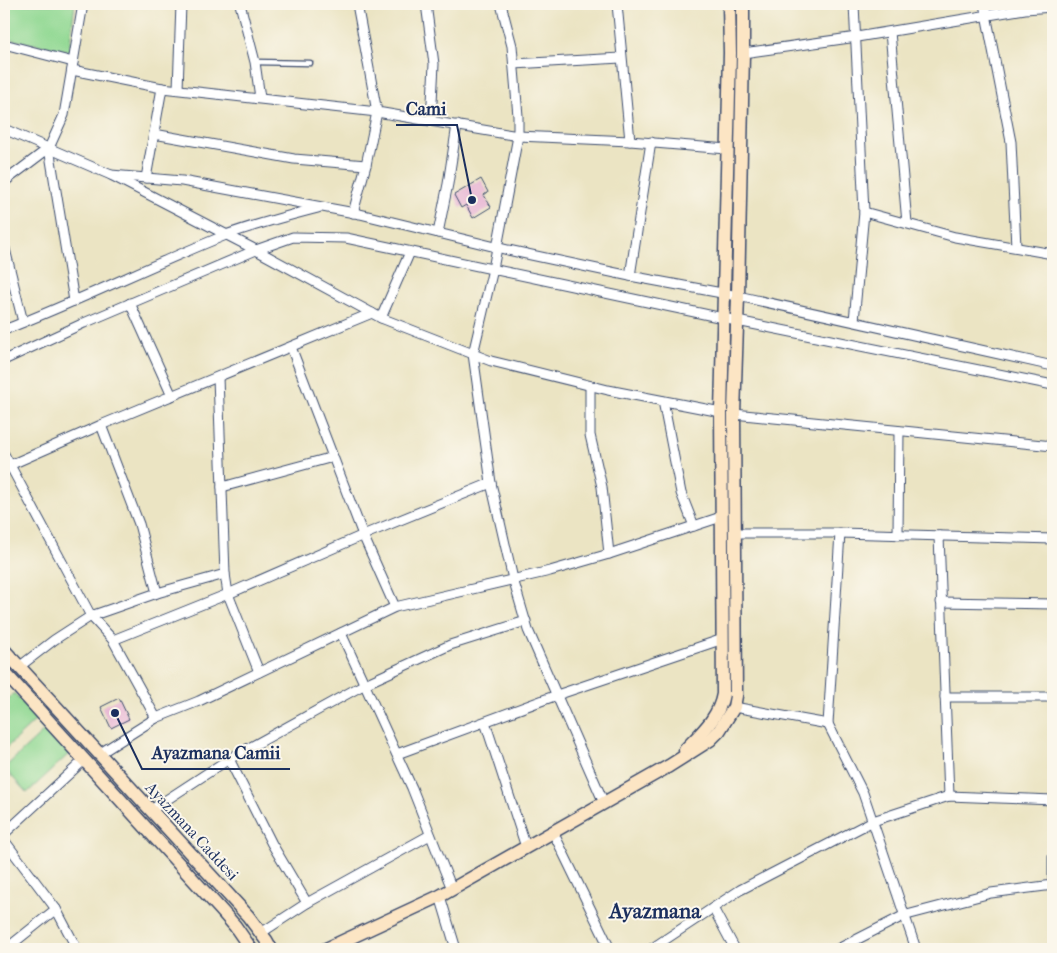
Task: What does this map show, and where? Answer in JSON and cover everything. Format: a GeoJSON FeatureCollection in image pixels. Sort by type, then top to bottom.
{"type":"FeatureCollection","features":[{"type":"Feature","properties":{"kind":"main road"},"geometry":{"type":"LineString","coordinates":[[326,949],[440,896],[669,766],[710,740],[719,731],[734,708],[736,696],[735,533],[722,318],[730,53],[729,4]]}},
{"type":"Feature","properties":{"kind":"main road"},"geometry":{"type":"LineString","coordinates":[[669,766],[710,724],[721,706],[723,694],[721,517],[727,413],[737,321],[743,4]]}},
{"type":"Feature","properties":{"kind":"main road"},"geometry":{"type":"LineString","coordinates":[[721,517],[734,517]]}},
{"type":"Feature","properties":{"kind":"main road","name":"Ayazmana Caddesi"},"geometry":{"type":"LineString","coordinates":[[4,650],[248,916],[270,949]]}},
{"type":"Feature","properties":{"kind":"main road","name":"Ayazmana Caddesi"},"geometry":{"type":"LineString","coordinates":[[6,679],[102,779],[226,915],[251,949]]}},
{"type":"Feature","properties":{"kind":"main road"},"geometry":{"type":"LineString","coordinates":[[102,779],[113,769]]}},
{"type":"Feature","properties":{"kind":"street"},"geometry":{"type":"LineString","coordinates":[[4,182],[49,148],[64,115],[83,4]]}},
{"type":"Feature","properties":{"kind":"street"},"geometry":{"type":"LineString","coordinates":[[178,89],[181,4]]}},
{"type":"Feature","properties":{"kind":"street"},"geometry":{"type":"LineString","coordinates":[[240,4],[255,62],[260,98]]}},
{"type":"Feature","properties":{"kind":"street"},"geometry":{"type":"LineString","coordinates":[[353,213],[366,165],[377,112],[357,4]]}},
{"type":"Feature","properties":{"kind":"street"},"geometry":{"type":"LineString","coordinates":[[426,4],[434,64],[431,121]]}},
{"type":"Feature","properties":{"kind":"street"},"geometry":{"type":"LineString","coordinates":[[501,4],[512,46],[518,136],[493,269],[473,354],[491,483],[513,579],[526,621],[604,803]]}},
{"type":"Feature","properties":{"kind":"street"},"geometry":{"type":"LineString","coordinates":[[617,4],[630,140]]}},
{"type":"Feature","properties":{"kind":"street"},"geometry":{"type":"LineString","coordinates":[[854,4],[864,212],[854,321]]}},
{"type":"Feature","properties":{"kind":"street"},"geometry":{"type":"LineString","coordinates":[[984,4],[1011,142],[1016,246]]}},
{"type":"Feature","properties":{"kind":"street"},"geometry":{"type":"LineString","coordinates":[[743,52],[890,32],[1025,9],[1053,7]]}},
{"type":"Feature","properties":{"kind":"street"},"geometry":{"type":"LineString","coordinates":[[890,32],[906,223]]}},
{"type":"Feature","properties":{"kind":"street"},"geometry":{"type":"LineString","coordinates":[[4,44],[72,66],[162,88],[377,112],[518,136],[630,140],[727,149]]}},
{"type":"Feature","properties":{"kind":"street"},"geometry":{"type":"LineString","coordinates":[[514,64],[621,58]]}},
{"type":"Feature","properties":{"kind":"street"},"geometry":{"type":"LineString","coordinates":[[146,178],[162,88]]}},
{"type":"Feature","properties":{"kind":"street"},"geometry":{"type":"LineString","coordinates":[[438,233],[448,184],[456,125]]}},
{"type":"Feature","properties":{"kind":"street"},"geometry":{"type":"LineString","coordinates":[[4,129],[111,174],[376,315],[491,361],[590,386],[727,413],[1053,446]]}},
{"type":"Feature","properties":{"kind":"street"},"geometry":{"type":"LineString","coordinates":[[154,134],[294,159],[366,165]]}},
{"type":"Feature","properties":{"kind":"street"},"geometry":{"type":"LineString","coordinates":[[630,276],[651,142]]}},
{"type":"Feature","properties":{"kind":"street"},"geometry":{"type":"LineString","coordinates":[[49,148],[74,301]]}},
{"type":"Feature","properties":{"kind":"street"},"geometry":{"type":"LineString","coordinates":[[111,174],[182,181],[353,213],[496,247],[630,276],[738,296],[1053,366]]}},
{"type":"Feature","properties":{"kind":"street"},"geometry":{"type":"LineString","coordinates":[[4,330],[226,235],[271,220],[321,207]]}},
{"type":"Feature","properties":{"kind":"street"},"geometry":{"type":"LineString","coordinates":[[864,212],[955,237],[1016,246],[1053,254]]}},
{"type":"Feature","properties":{"kind":"street"},"geometry":{"type":"LineString","coordinates":[[4,360],[84,323],[256,250],[293,237],[346,238],[722,318],[1053,385]]}},
{"type":"Feature","properties":{"kind":"street"},"geometry":{"type":"LineString","coordinates":[[4,245],[23,322]]}},
{"type":"Feature","properties":{"kind":"street"},"geometry":{"type":"LineString","coordinates":[[7,468],[101,425],[292,346],[376,315],[410,252]]}},
{"type":"Feature","properties":{"kind":"street"},"geometry":{"type":"LineString","coordinates":[[130,303],[172,396]]}},
{"type":"Feature","properties":{"kind":"street"},"geometry":{"type":"LineString","coordinates":[[292,346],[363,536],[395,607]]}},
{"type":"Feature","properties":{"kind":"street"},"geometry":{"type":"LineString","coordinates":[[218,377],[225,574],[228,594],[259,672]]}},
{"type":"Feature","properties":{"kind":"street"},"geometry":{"type":"LineString","coordinates":[[590,386],[590,435],[602,487],[609,554]]}},
{"type":"Feature","properties":{"kind":"street"},"geometry":{"type":"LineString","coordinates":[[663,401],[681,493],[694,526]]}},
{"type":"Feature","properties":{"kind":"street"},"geometry":{"type":"LineString","coordinates":[[101,425],[139,524],[157,593]]}},
{"type":"Feature","properties":{"kind":"street"},"geometry":{"type":"LineString","coordinates":[[898,535],[899,431]]}},
{"type":"Feature","properties":{"kind":"street"},"geometry":{"type":"LineString","coordinates":[[4,454],[7,468],[90,616],[113,640],[156,718]]}},
{"type":"Feature","properties":{"kind":"street"},"geometry":{"type":"LineString","coordinates":[[222,487],[333,457]]}},
{"type":"Feature","properties":{"kind":"street"},"geometry":{"type":"LineString","coordinates":[[113,640],[228,594],[491,483]]}},
{"type":"Feature","properties":{"kind":"street"},"geometry":{"type":"LineString","coordinates":[[99,754],[156,718],[199,701],[395,607],[550,571],[609,554],[721,517]]}},
{"type":"Feature","properties":{"kind":"street"},"geometry":{"type":"LineString","coordinates":[[735,533],[840,533],[1053,539]]}},
{"type":"Feature","properties":{"kind":"street"},"geometry":{"type":"LineString","coordinates":[[840,533],[828,724],[863,793],[916,949]]}},
{"type":"Feature","properties":{"kind":"street"},"geometry":{"type":"LineString","coordinates":[[939,536],[949,796]]}},
{"type":"Feature","properties":{"kind":"street"},"geometry":{"type":"LineString","coordinates":[[20,667],[54,640],[90,616],[157,593],[225,574]]}},
{"type":"Feature","properties":{"kind":"street"},"geometry":{"type":"LineString","coordinates":[[941,602],[1053,604]]}},
{"type":"Feature","properties":{"kind":"street"},"geometry":{"type":"LineString","coordinates":[[151,810],[229,759],[365,684],[450,645],[526,621]]}},
{"type":"Feature","properties":{"kind":"street"},"geometry":{"type":"LineString","coordinates":[[341,633],[412,788],[452,889]]}},
{"type":"Feature","properties":{"kind":"street"},"geometry":{"type":"LineString","coordinates":[[397,754],[557,695],[723,639]]}},
{"type":"Feature","properties":{"kind":"street"},"geometry":{"type":"LineString","coordinates":[[945,697],[1053,696]]}},
{"type":"Feature","properties":{"kind":"street"},"geometry":{"type":"LineString","coordinates":[[734,708],[828,724]]}},
{"type":"Feature","properties":{"kind":"street"},"geometry":{"type":"LineString","coordinates":[[486,722],[526,847]]}},
{"type":"Feature","properties":{"kind":"street"},"geometry":{"type":"LineString","coordinates":[[229,759],[272,844],[288,868],[307,903]]}},
{"type":"Feature","properties":{"kind":"street"},"geometry":{"type":"LineString","coordinates":[[4,834],[84,760]]}},
{"type":"Feature","properties":{"kind":"street"},"geometry":{"type":"LineString","coordinates":[[652,949],[740,890],[873,821],[949,796],[1053,800]]}},
{"type":"Feature","properties":{"kind":"street"},"geometry":{"type":"LineString","coordinates":[[553,832],[610,949]]}},
{"type":"Feature","properties":{"kind":"street"},"geometry":{"type":"LineString","coordinates":[[261,933],[307,903],[430,835]]}},
{"type":"Feature","properties":{"kind":"street"},"geometry":{"type":"LineString","coordinates":[[4,840],[56,909],[77,949]]}},
{"type":"Feature","properties":{"kind":"street"},"geometry":{"type":"LineString","coordinates":[[1053,857],[1053,879]]}},
{"type":"Feature","properties":{"kind":"street"},"geometry":{"type":"LineString","coordinates":[[838,949],[904,916],[991,893],[1053,885]]}},
{"type":"Feature","properties":{"kind":"street"},"geometry":{"type":"LineString","coordinates":[[440,896],[456,949]]}},
{"type":"Feature","properties":{"kind":"street"},"geometry":{"type":"LineString","coordinates":[[713,908],[735,949]]}},
{"type":"Feature","properties":{"kind":"street"},"geometry":{"type":"LineString","coordinates":[[6,949],[56,909]]}},
{"type":"Feature","properties":{"kind":"lane"},"geometry":{"type":"LineString","coordinates":[[255,62],[310,63]]}},
{"type":"Feature","properties":{"kind":"green space"},"geometry":{"type":"Polygon","coordinates":[[[10,4],[75,4],[69,51],[4,38],[10,4]]]}},
{"type":"Feature","properties":{"kind":"green space"},"geometry":{"type":"Polygon","coordinates":[[[14,693],[38,718],[4,750],[4,703],[14,693]]]}},
{"type":"Feature","properties":{"kind":"green space"},"geometry":{"type":"Polygon","coordinates":[[[47,728],[71,752],[27,793],[4,768],[47,728]]]}},
{"type":"Feature","properties":{"kind":"building"},"geometry":{"type":"Polygon","coordinates":[[[481,179],[488,192],[484,195],[491,207],[473,218],[466,205],[461,208],[454,195],[481,179]]]}},
{"type":"Feature","properties":{"kind":"building"},"geometry":{"type":"Polygon","coordinates":[[[119,698],[129,719],[111,728],[101,707],[119,698]]]}},
{"type":"Feature","properties":{"kind":"place","name":"Cami"},"geometry":{"type":"Point","coordinates":[472,200]}},
{"type":"Feature","properties":{"kind":"place","name":"Ayazmana Camii"},"geometry":{"type":"Point","coordinates":[115,713]}},
{"type":"Feature","properties":{"kind":"district","name":"Ayazmana"},"geometry":{"type":"Point","coordinates":[655,911]}}]}
